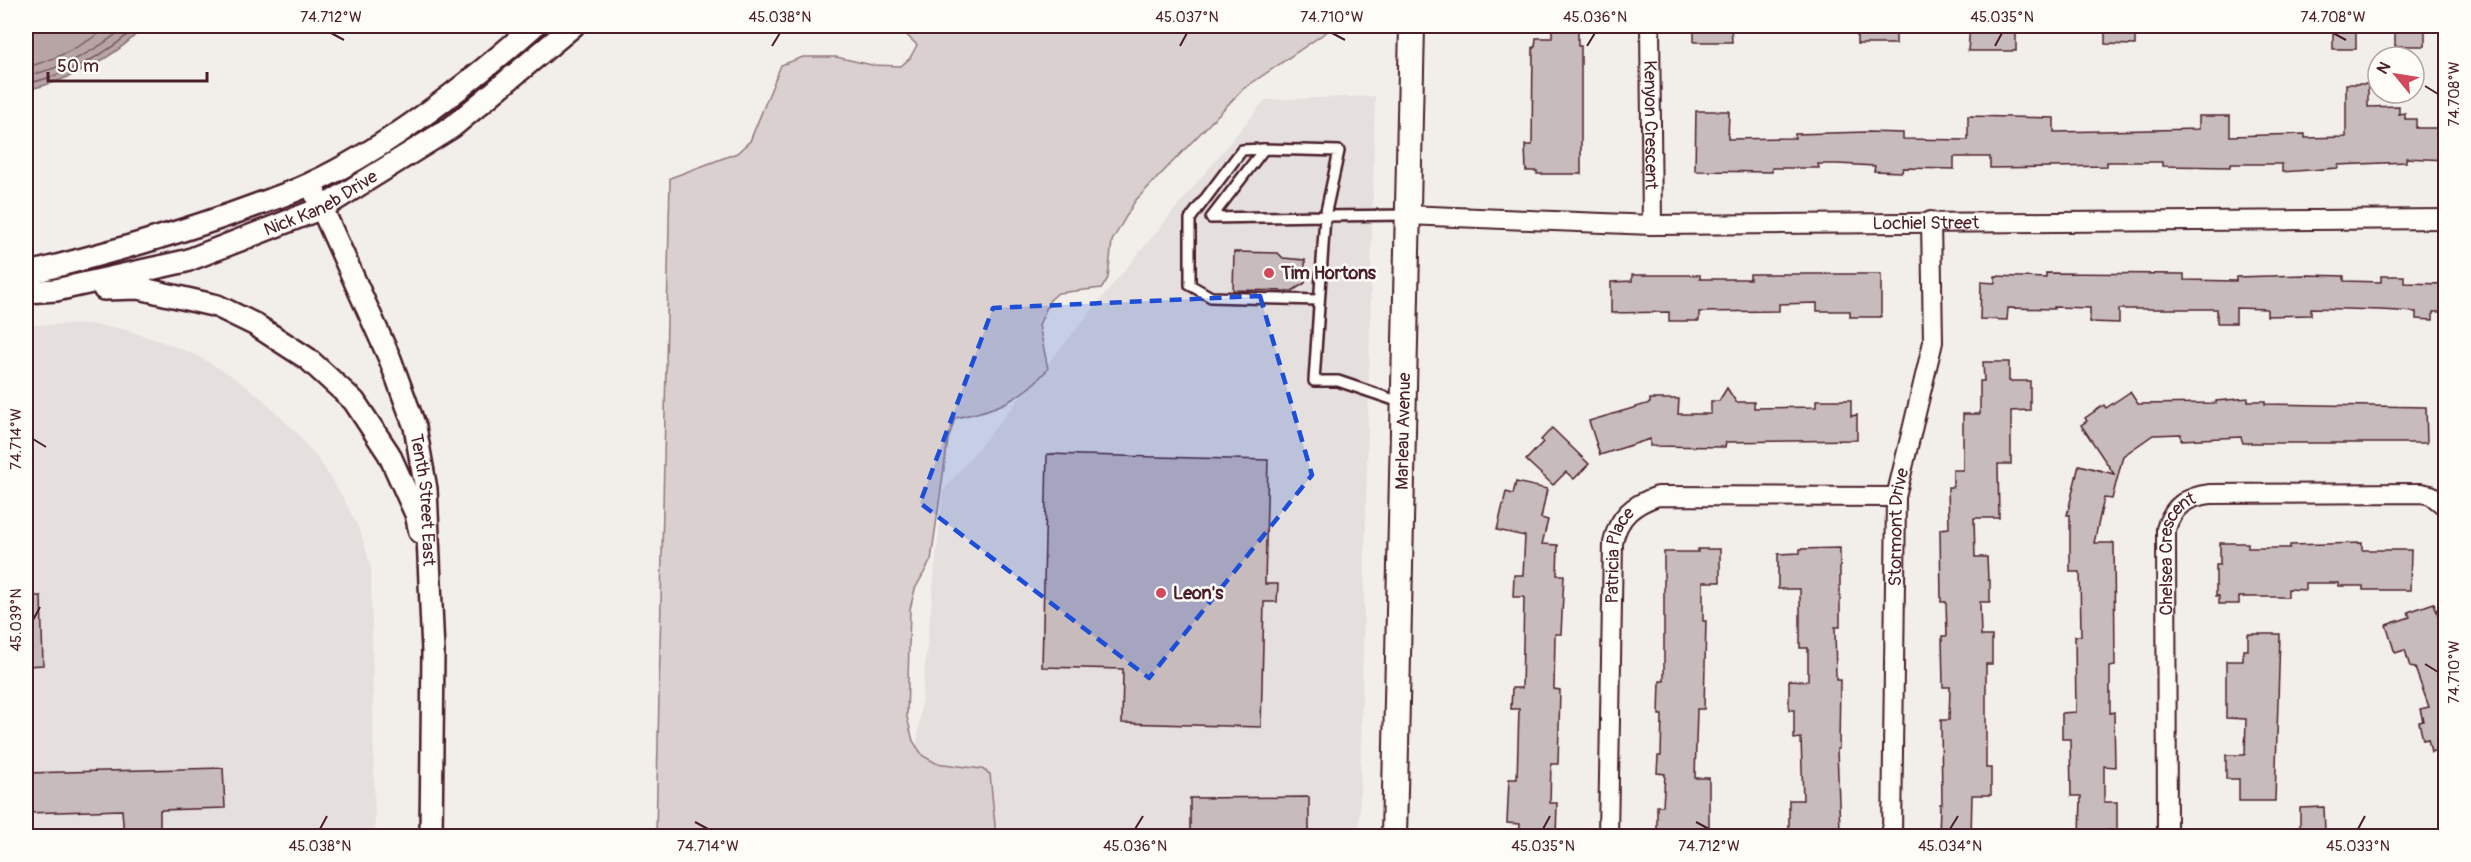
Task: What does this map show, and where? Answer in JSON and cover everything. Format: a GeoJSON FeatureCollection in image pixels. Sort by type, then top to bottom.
{"type":"FeatureCollection","features":[{"type":"Feature","properties":{"kind":"main road","name":"Marleau Avenue"},"geometry":{"type":"LineString","coordinates":[[1394,837],[1412,26]]}},
{"type":"Feature","properties":{"kind":"street","name":"Nick Kaneb Drive"},"geometry":{"type":"LineString","coordinates":[[26,274],[123,250],[225,217],[311,184],[379,145],[449,95],[534,26]]}},
{"type":"Feature","properties":{"kind":"street","name":"Nick Kaneb Drive"},"geometry":{"type":"LineString","coordinates":[[26,292],[56,290],[186,261],[322,208],[452,127],[573,26]]}},
{"type":"Feature","properties":{"kind":"street","name":"Kenyon Crescent"},"geometry":{"type":"LineString","coordinates":[[1650,26],[1652,225]]}},
{"type":"Feature","properties":{"kind":"street","name":"Tenth Street East"},"geometry":{"type":"LineString","coordinates":[[311,184],[390,359],[415,427],[426,489],[433,652],[431,837]]}},
{"type":"Feature","properties":{"kind":"street","name":"Lochiel Street"},"geometry":{"type":"LineString","coordinates":[[1407,215],[1652,225],[1931,221],[2445,219]]}},
{"type":"Feature","properties":{"kind":"street","name":"Stormont Drive"},"geometry":{"type":"LineString","coordinates":[[1892,837],[1896,497],[1933,342],[1931,221]]}},
{"type":"Feature","properties":{"kind":"street"},"geometry":{"type":"LineString","coordinates":[[56,290],[139,288],[217,306],[254,324],[308,359],[354,401],[389,454],[416,514],[430,582]]}},
{"type":"Feature","properties":{"kind":"street","name":"Chelsea Crescent"},"geometry":{"type":"LineString","coordinates":[[2167,837],[2166,529],[2169,517],[2177,507],[2194,496],[2210,494],[2397,493],[2431,495],[2445,507]]}},
{"type":"Feature","properties":{"kind":"street","name":"Patricia Place"},"geometry":{"type":"LineString","coordinates":[[1608,837],[1613,543],[1617,527],[1623,518],[1640,502],[1658,496],[1896,497]]}},
{"type":"Feature","properties":{"kind":"lane"},"geometry":{"type":"LineString","coordinates":[[1264,149],[1210,218],[1407,215]]}},
{"type":"Feature","properties":{"kind":"lane"},"geometry":{"type":"LineString","coordinates":[[1319,300],[1211,297],[1190,285],[1190,219],[1242,150],[1339,151],[1325,216],[1314,381],[1338,381],[1404,403]]}},
{"type":"Feature","properties":{"kind":"highlighted area"},"geometry":{"type":"Polygon","coordinates":[[[1260,296],[1312,475],[1149,678],[920,503],[993,308],[1260,296]]]}},
{"type":"Feature","properties":{"kind":"shaded area"},"geometry":{"type":"Polygon","coordinates":[[[897,26],[1335,26],[1243,89],[1135,201],[1112,241],[1108,278],[1102,288],[1058,293],[1050,300],[1039,325],[1048,369],[1038,380],[1006,402],[955,418],[948,440],[931,560],[915,589],[910,609],[907,717],[913,741],[923,756],[936,763],[982,769],[990,774],[996,836],[656,836],[670,178],[737,153],[750,141],[781,65],[803,57],[836,57],[872,65],[901,66],[910,58],[917,45],[897,26]]]}},
{"type":"Feature","properties":{"kind":"shaded area"},"geometry":{"type":"Polygon","coordinates":[[[1375,96],[1359,836],[911,836],[913,783],[943,491],[1265,100],[1375,96]]]}},
{"type":"Feature","properties":{"kind":"shaded area"},"geometry":{"type":"Polygon","coordinates":[[[88,324],[123,329],[163,342],[194,354],[229,374],[258,395],[297,433],[323,466],[344,499],[361,533],[371,568],[375,836],[26,836],[26,325],[88,324]]]}},
{"type":"Feature","properties":{"kind":"water"},"geometry":{"type":"Polygon","coordinates":[[[26,26],[144,26],[119,49],[90,67],[58,81],[26,90],[26,26]]]}},
{"type":"Feature","properties":{"kind":"building"},"geometry":{"type":"Polygon","coordinates":[[[1552,26],[1578,26],[1578,46],[1581,46],[1581,174],[1537,174],[1537,171],[1526,171],[1525,145],[1532,145],[1533,47],[1535,47],[1536,38],[1552,38],[1552,26]]]}},
{"type":"Feature","properties":{"kind":"building"},"geometry":{"type":"Polygon","coordinates":[[[1694,26],[1731,26],[1732,42],[1694,42],[1694,26]]]}},
{"type":"Feature","properties":{"kind":"building"},"geometry":{"type":"Polygon","coordinates":[[[1857,26],[1896,26],[1896,44],[1857,44],[1857,26]]]}},
{"type":"Feature","properties":{"kind":"building"},"geometry":{"type":"Polygon","coordinates":[[[1970,26],[2016,26],[2016,51],[1968,51],[1970,26]]]}},
{"type":"Feature","properties":{"kind":"building"},"geometry":{"type":"Polygon","coordinates":[[[2105,26],[2135,26],[2135,45],[2105,44],[2105,26]]]}},
{"type":"Feature","properties":{"kind":"building"},"geometry":{"type":"Polygon","coordinates":[[[2333,26],[2356,26],[2356,49],[2333,49],[2333,26]]]}},
{"type":"Feature","properties":{"kind":"building"},"geometry":{"type":"Polygon","coordinates":[[[2395,26],[2425,26],[2425,45],[2395,45],[2395,26]]]}},
{"type":"Feature","properties":{"kind":"building"},"geometry":{"type":"Polygon","coordinates":[[[2346,84],[2366,84],[2366,105],[2368,107],[2399,106],[2399,114],[2405,113],[2405,119],[2416,119],[2416,128],[2445,128],[2445,160],[2406,158],[2406,162],[2338,165],[2338,168],[2282,172],[2282,164],[2230,164],[2230,167],[2162,166],[2162,162],[2107,162],[2107,166],[1990,168],[1990,157],[1954,157],[1954,169],[1903,168],[1902,172],[1874,171],[1875,166],[1838,164],[1818,164],[1819,168],[1772,168],[1772,172],[1695,171],[1696,111],[1729,111],[1728,139],[1795,138],[1795,134],[1867,132],[1903,133],[1903,139],[1968,140],[1968,116],[2054,118],[2054,132],[2199,129],[2199,116],[2230,116],[2230,136],[2305,134],[2305,138],[2346,137],[2346,84]]]}},
{"type":"Feature","properties":{"kind":"building","name":"Tim Hortons"},"geometry":{"type":"Polygon","coordinates":[[[1234,252],[1278,253],[1283,258],[1305,260],[1305,283],[1292,291],[1233,290],[1234,252]]]}},
{"type":"Feature","properties":{"kind":"building"},"geometry":{"type":"Polygon","coordinates":[[[2046,273],[2184,274],[2184,280],[2236,281],[2236,277],[2307,275],[2344,276],[2344,281],[2381,282],[2381,276],[2404,276],[2404,283],[2445,284],[2445,312],[2433,312],[2433,320],[2416,319],[2416,312],[2311,308],[2311,315],[2267,316],[2267,309],[2236,308],[2236,323],[2217,323],[2217,309],[2119,309],[2119,323],[2090,322],[2090,308],[2054,307],[2054,309],[2008,308],[2007,320],[1980,319],[1981,282],[1995,283],[1995,276],[2046,278],[2046,273]]]}},
{"type":"Feature","properties":{"kind":"building"},"geometry":{"type":"Polygon","coordinates":[[[1750,274],[1881,274],[1881,317],[1850,317],[1850,311],[1817,311],[1817,303],[1779,304],[1779,311],[1699,312],[1699,321],[1669,321],[1669,312],[1611,313],[1611,282],[1632,281],[1632,275],[1700,275],[1700,279],[1750,279],[1750,274]]]}},
{"type":"Feature","properties":{"kind":"building"},"geometry":{"type":"Polygon","coordinates":[[[1983,362],[2009,362],[2009,381],[2030,381],[2030,410],[2011,411],[2011,464],[1998,464],[1999,518],[1974,518],[1975,557],[1987,557],[1988,580],[1990,580],[1990,602],[1980,602],[1981,636],[1992,636],[1992,664],[1986,664],[1986,768],[1991,768],[1991,795],[1972,795],[1971,837],[1939,837],[1940,804],[1942,804],[1941,720],[1949,720],[1950,687],[1943,687],[1942,636],[1947,636],[1946,602],[1941,602],[1940,529],[1949,528],[1948,487],[1953,487],[1953,470],[1963,470],[1963,414],[1980,414],[1980,381],[1984,381],[1983,362]]]}},
{"type":"Feature","properties":{"kind":"building"},"geometry":{"type":"Polygon","coordinates":[[[1727,388],[1736,402],[1754,402],[1754,408],[1816,407],[1816,400],[1851,400],[1851,416],[1857,415],[1857,440],[1726,442],[1725,447],[1650,446],[1650,439],[1600,455],[1589,421],[1650,403],[1650,399],[1679,399],[1678,414],[1711,414],[1711,401],[1719,401],[1727,388]]]}},
{"type":"Feature","properties":{"kind":"building"},"geometry":{"type":"Polygon","coordinates":[[[2130,392],[2138,404],[2216,403],[2216,401],[2248,398],[2248,401],[2265,401],[2265,404],[2426,407],[2427,443],[2243,443],[2241,437],[2181,440],[2181,434],[2153,435],[2123,456],[2112,499],[2104,498],[2094,543],[2114,543],[2115,666],[2110,667],[2110,713],[2114,712],[2115,767],[2104,766],[2104,802],[2117,802],[2117,831],[2108,830],[2108,837],[2080,837],[2081,796],[2071,796],[2070,739],[2062,739],[2062,713],[2076,712],[2075,636],[2081,636],[2080,572],[2070,572],[2070,515],[2067,515],[2079,465],[2114,474],[2081,425],[2087,421],[2085,418],[2104,405],[2106,408],[2130,392]]]}},
{"type":"Feature","properties":{"kind":"building"},"geometry":{"type":"Polygon","coordinates":[[[1552,428],[1589,464],[1574,479],[1566,472],[1553,485],[1526,460],[1543,442],[1541,440],[1552,428]]]}},
{"type":"Feature","properties":{"kind":"building","name":"Leon's"},"geometry":{"type":"Polygon","coordinates":[[[1047,454],[1268,460],[1265,584],[1278,584],[1277,602],[1264,602],[1261,727],[1122,723],[1123,669],[1042,667],[1047,454]]]}},
{"type":"Feature","properties":{"kind":"building"},"geometry":{"type":"Polygon","coordinates":[[[1516,482],[1547,489],[1541,518],[1548,520],[1542,544],[1558,545],[1557,575],[1564,575],[1561,634],[1555,634],[1554,689],[1560,690],[1558,764],[1551,764],[1550,803],[1557,803],[1556,837],[1519,837],[1520,824],[1507,823],[1509,779],[1517,779],[1519,709],[1511,709],[1512,688],[1522,688],[1524,597],[1513,597],[1514,575],[1523,575],[1525,536],[1497,530],[1506,492],[1513,494],[1516,482]]]}},
{"type":"Feature","properties":{"kind":"building"},"geometry":{"type":"Polygon","coordinates":[[[2220,543],[2248,543],[2248,548],[2290,548],[2290,545],[2362,543],[2362,550],[2411,550],[2410,590],[2363,590],[2363,586],[2339,586],[2339,583],[2306,583],[2306,590],[2288,589],[2288,597],[2239,597],[2239,604],[2219,604],[2219,596],[2216,596],[2216,565],[2220,565],[2220,543]]]}},
{"type":"Feature","properties":{"kind":"building"},"geometry":{"type":"Polygon","coordinates":[[[1840,548],[1840,627],[1835,627],[1836,680],[1840,680],[1839,749],[1837,749],[1840,830],[1789,831],[1789,800],[1803,800],[1801,738],[1794,739],[1794,710],[1789,710],[1789,680],[1808,681],[1808,648],[1800,648],[1800,589],[1778,589],[1778,554],[1800,553],[1800,549],[1840,548]]]}},
{"type":"Feature","properties":{"kind":"building"},"geometry":{"type":"Polygon","coordinates":[[[1698,549],[1720,549],[1720,582],[1703,582],[1703,621],[1706,621],[1704,709],[1697,709],[1695,778],[1709,778],[1709,831],[1657,831],[1657,806],[1663,806],[1665,774],[1657,773],[1658,756],[1661,756],[1660,681],[1664,681],[1664,552],[1698,552],[1698,549]]]}},
{"type":"Feature","properties":{"kind":"building"},"geometry":{"type":"Polygon","coordinates":[[[26,596],[41,596],[43,665],[26,666],[26,596]]]}},
{"type":"Feature","properties":{"kind":"building"},"geometry":{"type":"Polygon","coordinates":[[[2434,603],[2445,635],[2445,747],[2431,752],[2428,739],[2423,740],[2419,722],[2423,721],[2420,709],[2429,707],[2415,668],[2410,667],[2405,650],[2395,653],[2386,625],[2410,617],[2408,612],[2434,603]]]}},
{"type":"Feature","properties":{"kind":"building"},"geometry":{"type":"Polygon","coordinates":[[[2248,634],[2280,634],[2275,801],[2239,801],[2239,779],[2226,779],[2226,755],[2245,755],[2246,719],[2226,718],[2226,661],[2243,661],[2243,650],[2248,650],[2248,634]]]}},
{"type":"Feature","properties":{"kind":"building"},"geometry":{"type":"Polygon","coordinates":[[[223,768],[225,808],[160,810],[160,837],[124,837],[122,810],[26,813],[26,773],[223,768]]]}},
{"type":"Feature","properties":{"kind":"building"},"geometry":{"type":"Polygon","coordinates":[[[1309,797],[1309,837],[1190,837],[1190,798],[1309,797]]]}},
{"type":"Feature","properties":{"kind":"building"},"geometry":{"type":"Polygon","coordinates":[[[2324,807],[2325,832],[2300,833],[2300,808],[2324,807]]]}},
{"type":"Feature","properties":{"kind":"place","name":"Tim Hortons"},"geometry":{"type":"Point","coordinates":[1269,273]}},
{"type":"Feature","properties":{"kind":"place","name":"Leon's"},"geometry":{"type":"Point","coordinates":[1161,593]}}]}
